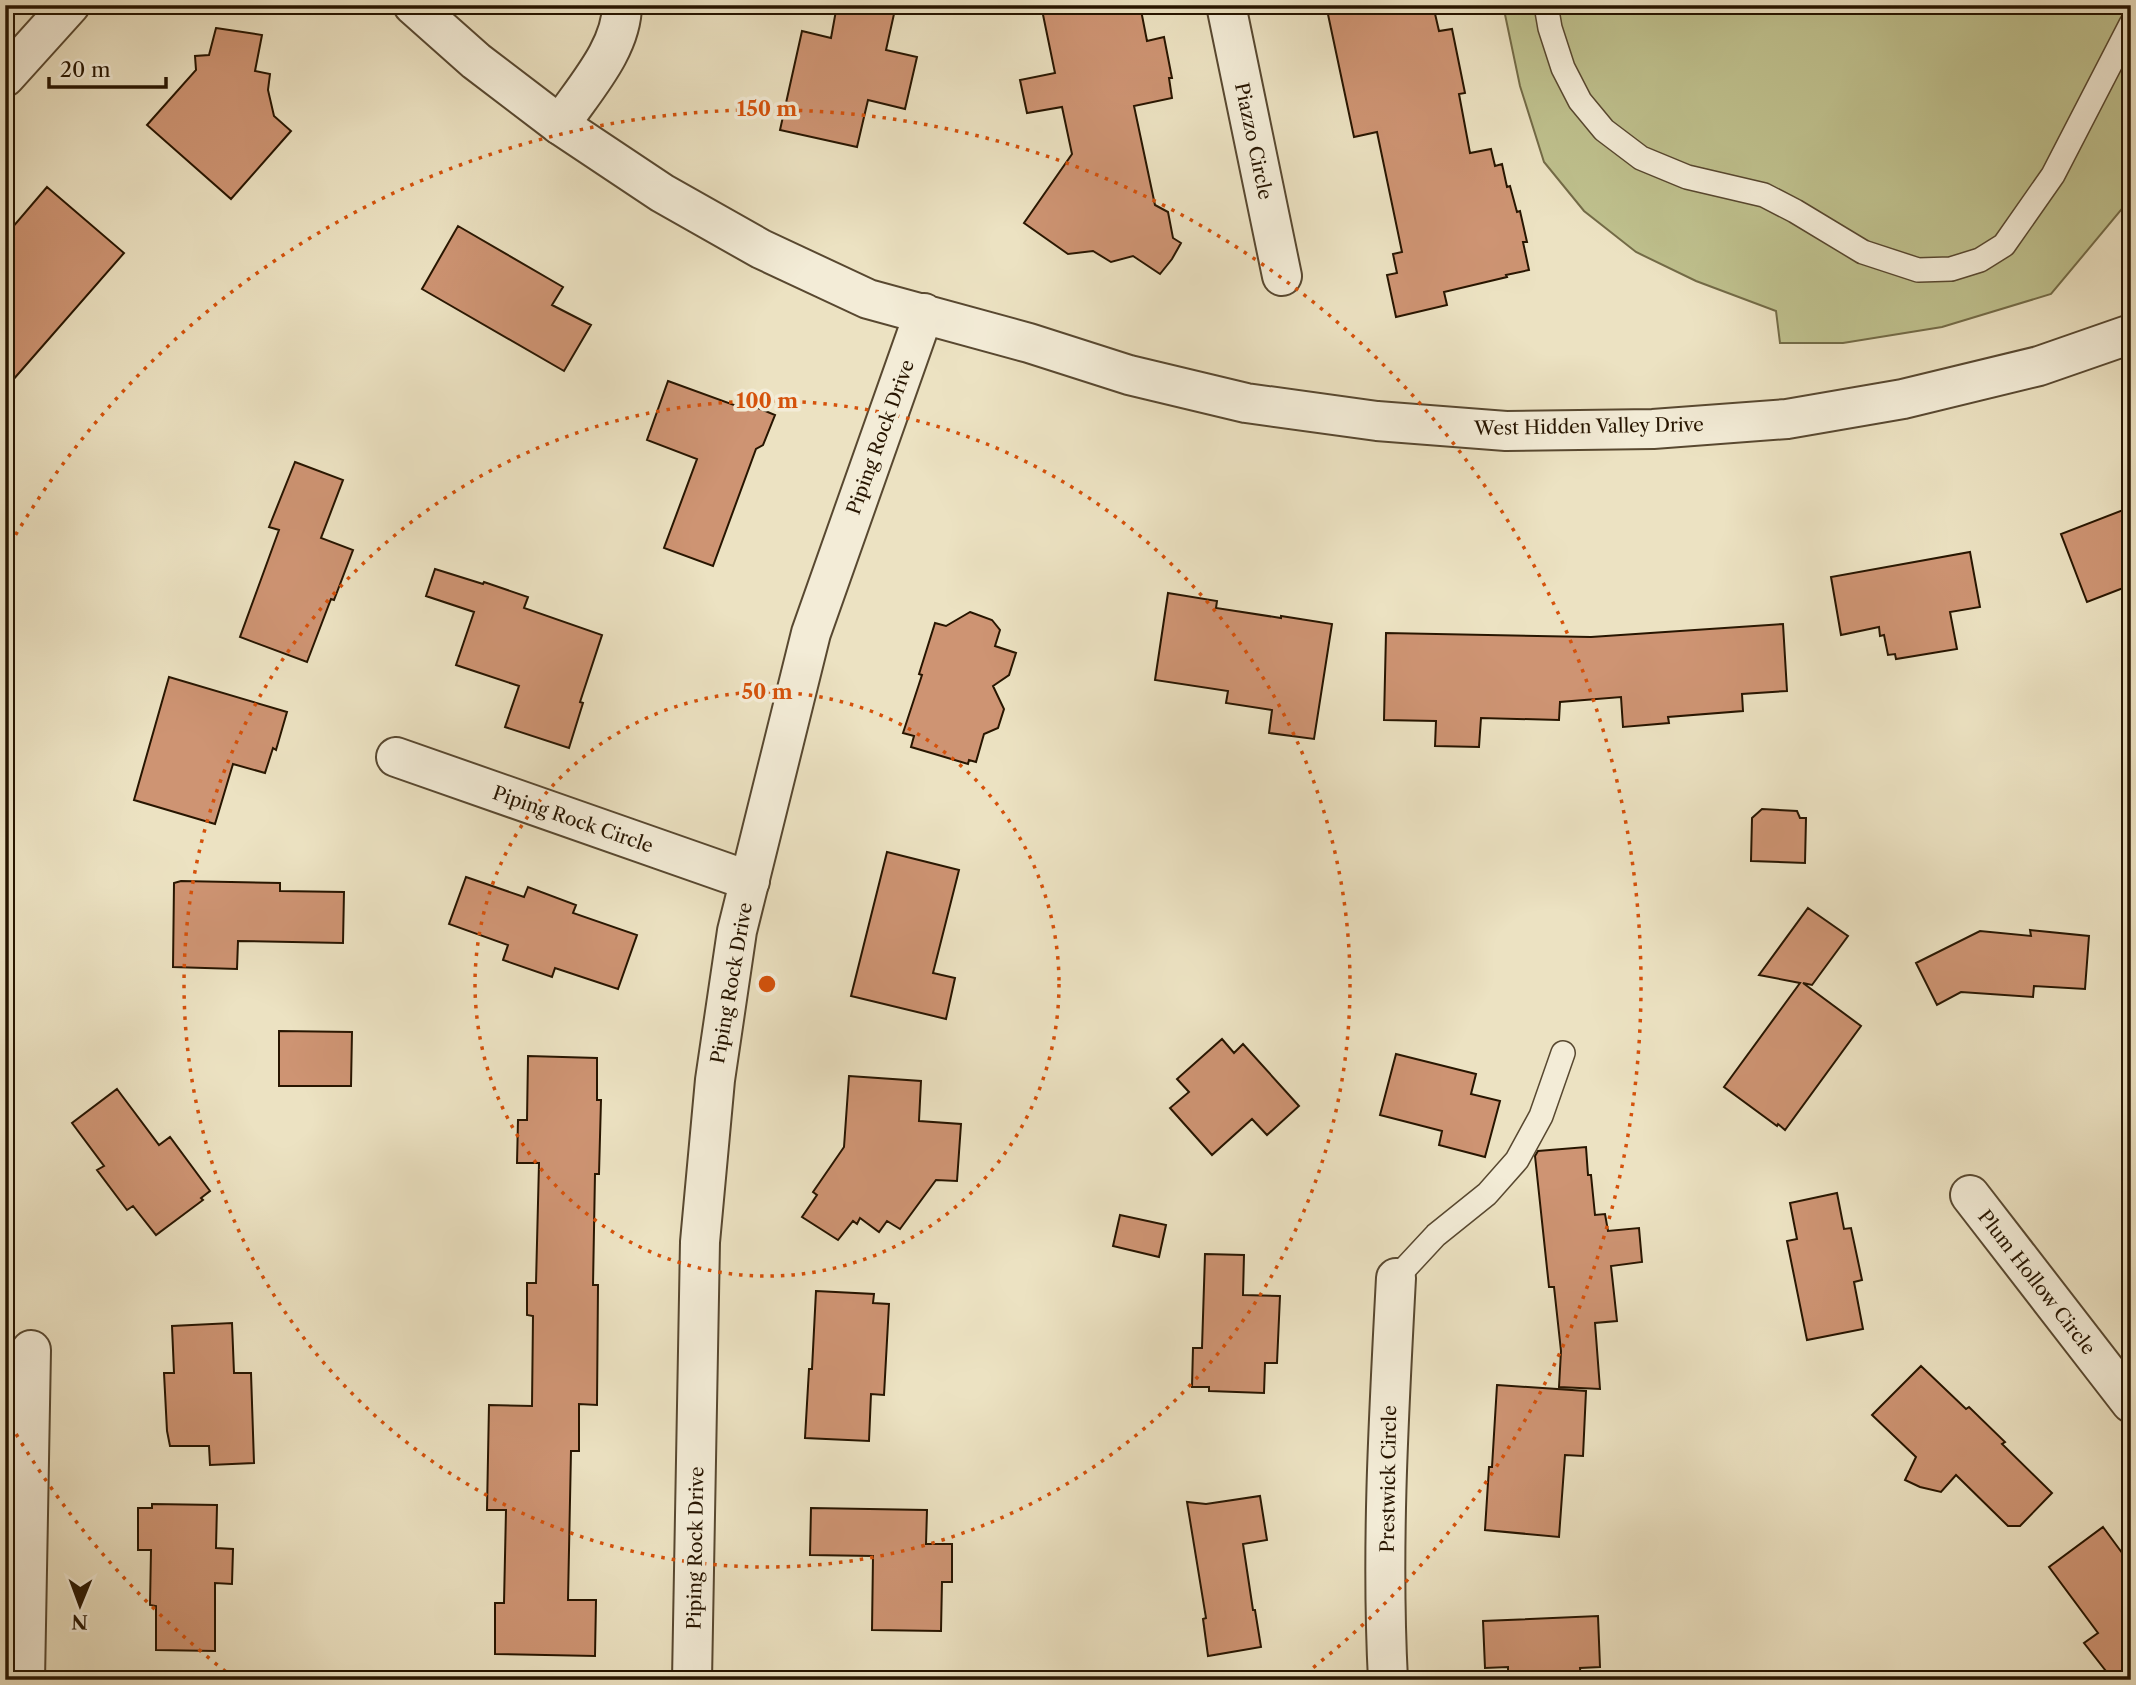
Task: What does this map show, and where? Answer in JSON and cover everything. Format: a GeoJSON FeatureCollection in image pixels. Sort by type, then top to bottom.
{"type":"FeatureCollection","features":[{"type":"Feature","properties":{"kind":"street"},"geometry":{"type":"LineString","coordinates":[[5,77],[70,5]]}},
{"type":"Feature","properties":{"kind":"street","name":"West Hidden Valley Drive"},"geometry":{"type":"LineString","coordinates":[[413,5],[476,61],[560,125],[662,193],[761,249],[868,299],[1029,343],[1129,375],[1246,403],[1377,421],[1506,431],[1653,429],[1787,419],[1903,399],[2039,366],[2131,334]]}},
{"type":"Feature","properties":{"kind":"street"},"geometry":{"type":"LineString","coordinates":[[560,125],[611,50],[622,16],[622,5]]}},
{"type":"Feature","properties":{"kind":"street","name":"Piazzo Circle"},"geometry":{"type":"LineString","coordinates":[[1226,5],[1282,276]]}},
{"type":"Feature","properties":{"kind":"street","name":"Piping Rock Drive"},"geometry":{"type":"LineString","coordinates":[[692,1680],[700,1242],[715,1080],[737,931],[811,634],[924,313]]}},
{"type":"Feature","properties":{"kind":"street","name":"Piping Rock Circle"},"geometry":{"type":"LineString","coordinates":[[396,757],[750,881]]}},
{"type":"Feature","properties":{"kind":"street","name":"Plum Hollow Circle"},"geometry":{"type":"LineString","coordinates":[[1970,1195],[2131,1403]]}},
{"type":"Feature","properties":{"kind":"street","name":"Prestwick Circle"},"geometry":{"type":"LineString","coordinates":[[1388,1680],[1386,1463],[1396,1278]]}},
{"type":"Feature","properties":{"kind":"street"},"geometry":{"type":"LineString","coordinates":[[25,1680],[31,1350]]}},
{"type":"Feature","properties":{"kind":"lane"},"geometry":{"type":"LineString","coordinates":[[1546,5],[1550,28],[1563,68],[1580,101],[1604,130],[1641,158],[1687,177],[1764,195],[1863,252],[1918,270],[1951,269],[1980,260],[2004,245],[2053,175],[2131,24]]}},
{"type":"Feature","properties":{"kind":"lane"},"geometry":{"type":"LineString","coordinates":[[1396,1278],[1436,1236],[1487,1194],[1517,1160],[1541,1116],[1563,1053]]}},
{"type":"Feature","properties":{"kind":"green space"},"geometry":{"type":"Polygon","coordinates":[[[1503,5],[2131,5],[2131,198],[2051,294],[1942,327],[1843,343],[1780,343],[1776,311],[1696,281],[1636,252],[1584,211],[1544,162],[1520,86],[1503,5]]]}},
{"type":"Feature","properties":{"kind":"building"},"geometry":{"type":"Polygon","coordinates":[[[837,5],[896,5],[886,50],[917,57],[905,109],[868,100],[857,147],[780,130],[802,31],[831,38],[837,5]]]}},
{"type":"Feature","properties":{"kind":"building"},"geometry":{"type":"Polygon","coordinates":[[[1041,5],[1140,5],[1147,41],[1164,37],[1172,78],[1169,78],[1172,98],[1134,106],[1155,205],[1168,212],[1173,238],[1181,243],[1160,274],[1133,256],[1111,262],[1093,251],[1068,254],[1024,223],[1072,154],[1062,107],[1027,113],[1020,80],[1055,73],[1041,5]]]}},
{"type":"Feature","properties":{"kind":"building"},"geometry":{"type":"Polygon","coordinates":[[[1326,5],[1433,5],[1439,31],[1452,29],[1465,93],[1459,94],[1470,153],[1491,149],[1495,166],[1502,164],[1507,187],[1510,186],[1517,212],[1520,211],[1527,242],[1523,242],[1529,270],[1444,292],[1447,305],[1396,317],[1387,275],[1397,273],[1393,254],[1402,252],[1377,132],[1354,137],[1326,5]]]}},
{"type":"Feature","properties":{"kind":"building"},"geometry":{"type":"Polygon","coordinates":[[[216,28],[262,35],[255,71],[270,74],[268,90],[274,116],[291,131],[231,199],[147,125],[196,70],[195,56],[209,55],[216,28]]]}},
{"type":"Feature","properties":{"kind":"building"},"geometry":{"type":"Polygon","coordinates":[[[47,187],[124,253],[5,389],[5,236],[47,187]]]}},
{"type":"Feature","properties":{"kind":"building"},"geometry":{"type":"Polygon","coordinates":[[[458,226],[563,287],[552,305],[591,325],[564,371],[422,289],[458,226]]]}},
{"type":"Feature","properties":{"kind":"building"},"geometry":{"type":"Polygon","coordinates":[[[668,381],[742,408],[748,404],[775,415],[763,445],[756,449],[713,566],[664,548],[697,459],[647,440],[668,381]]]}},
{"type":"Feature","properties":{"kind":"building"},"geometry":{"type":"Polygon","coordinates":[[[295,462],[343,480],[321,538],[353,550],[307,662],[240,637],[279,530],[269,527],[295,462]]]}},
{"type":"Feature","properties":{"kind":"building"},"geometry":{"type":"Polygon","coordinates":[[[2131,507],[2131,585],[2087,602],[2061,534],[2131,507]]]}},
{"type":"Feature","properties":{"kind":"building"},"geometry":{"type":"Polygon","coordinates":[[[1970,552],[1980,607],[1950,612],[1957,649],[1896,659],[1895,654],[1888,655],[1884,635],[1880,636],[1879,627],[1841,635],[1831,577],[1970,552]]]}},
{"type":"Feature","properties":{"kind":"building"},"geometry":{"type":"Polygon","coordinates":[[[435,569],[528,597],[524,608],[602,635],[580,702],[583,703],[569,748],[505,727],[519,686],[456,665],[474,612],[426,596],[435,569]]]}},
{"type":"Feature","properties":{"kind":"building"},"geometry":{"type":"Polygon","coordinates":[[[1168,593],[1217,601],[1216,608],[1332,624],[1314,739],[1269,733],[1272,710],[1226,703],[1228,691],[1155,680],[1168,593]]]}},
{"type":"Feature","properties":{"kind":"building"},"geometry":{"type":"Polygon","coordinates":[[[970,612],[992,620],[1000,630],[995,646],[1016,653],[1009,675],[993,686],[1004,709],[998,728],[984,734],[976,762],[969,760],[968,764],[911,747],[914,736],[903,733],[935,623],[946,626],[970,612]]]}},
{"type":"Feature","properties":{"kind":"building"},"geometry":{"type":"Polygon","coordinates":[[[1783,624],[1787,691],[1742,694],[1743,711],[1668,717],[1669,723],[1623,727],[1621,697],[1560,702],[1559,720],[1481,718],[1479,747],[1435,746],[1436,721],[1384,720],[1386,633],[1591,637],[1783,624]]]}},
{"type":"Feature","properties":{"kind":"building"},"geometry":{"type":"Polygon","coordinates":[[[169,677],[287,712],[276,750],[273,748],[265,773],[233,764],[215,824],[134,800],[169,677]]]}},
{"type":"Feature","properties":{"kind":"building"},"geometry":{"type":"Polygon","coordinates":[[[1762,809],[1797,811],[1800,818],[1806,818],[1805,863],[1751,861],[1752,818],[1762,809]]]}},
{"type":"Feature","properties":{"kind":"building"},"geometry":{"type":"Polygon","coordinates":[[[887,852],[959,870],[933,973],[955,978],[946,1019],[851,996],[887,852]]]}},
{"type":"Feature","properties":{"kind":"building"},"geometry":{"type":"Polygon","coordinates":[[[466,877],[524,897],[528,887],[576,905],[573,913],[637,935],[618,989],[555,968],[552,977],[503,960],[508,945],[449,924],[466,877]]]}},
{"type":"Feature","properties":{"kind":"building"},"geometry":{"type":"Polygon","coordinates":[[[174,883],[280,883],[280,891],[344,892],[343,943],[238,941],[237,969],[173,967],[174,883]]]}},
{"type":"Feature","properties":{"kind":"building"},"geometry":{"type":"Polygon","coordinates":[[[1808,908],[1848,936],[1812,985],[1803,983],[1861,1026],[1785,1130],[1724,1087],[1800,983],[1759,975],[1808,908]]]}},
{"type":"Feature","properties":{"kind":"building"},"geometry":{"type":"Polygon","coordinates":[[[2030,930],[2089,936],[2085,989],[2034,986],[2033,997],[1961,992],[1937,1005],[1916,963],[1980,931],[2031,936],[2030,930]]]}},
{"type":"Feature","properties":{"kind":"building"},"geometry":{"type":"Polygon","coordinates":[[[279,1031],[352,1032],[351,1086],[279,1086],[279,1031]]]}},
{"type":"Feature","properties":{"kind":"building"},"geometry":{"type":"Polygon","coordinates":[[[1222,1039],[1234,1053],[1243,1044],[1299,1106],[1267,1135],[1252,1119],[1212,1155],[1170,1108],[1189,1092],[1177,1079],[1222,1039]]]}},
{"type":"Feature","properties":{"kind":"building"},"geometry":{"type":"Polygon","coordinates":[[[1396,1054],[1476,1074],[1471,1094],[1500,1101],[1485,1157],[1439,1145],[1442,1131],[1380,1115],[1396,1054]]]}},
{"type":"Feature","properties":{"kind":"building"},"geometry":{"type":"Polygon","coordinates":[[[528,1056],[597,1058],[597,1100],[601,1100],[599,1174],[595,1174],[593,1285],[598,1285],[597,1405],[579,1404],[579,1451],[571,1451],[568,1600],[596,1600],[595,1656],[495,1654],[495,1603],[504,1603],[506,1510],[487,1510],[489,1405],[532,1406],[533,1316],[527,1315],[527,1283],[536,1283],[539,1163],[517,1163],[518,1120],[527,1120],[528,1056]]]}},
{"type":"Feature","properties":{"kind":"building"},"geometry":{"type":"Polygon","coordinates":[[[849,1076],[921,1081],[919,1121],[961,1124],[957,1181],[936,1180],[900,1229],[887,1221],[879,1232],[860,1218],[857,1224],[853,1221],[838,1240],[802,1217],[817,1195],[813,1192],[844,1147],[849,1076]]]}},
{"type":"Feature","properties":{"kind":"building"},"geometry":{"type":"Polygon","coordinates":[[[117,1089],[159,1145],[170,1137],[210,1191],[201,1198],[203,1200],[156,1235],[133,1206],[127,1210],[97,1170],[104,1166],[72,1123],[117,1089]]]}},
{"type":"Feature","properties":{"kind":"building"},"geometry":{"type":"Polygon","coordinates":[[[1586,1147],[1595,1215],[1605,1214],[1608,1231],[1639,1228],[1642,1262],[1611,1266],[1617,1321],[1595,1323],[1600,1389],[1559,1387],[1561,1351],[1554,1287],[1549,1287],[1535,1156],[1538,1151],[1586,1147]]]}},
{"type":"Feature","properties":{"kind":"building"},"geometry":{"type":"Polygon","coordinates":[[[1837,1193],[1844,1229],[1851,1228],[1862,1280],[1854,1282],[1863,1329],[1807,1340],[1787,1241],[1797,1239],[1790,1203],[1837,1193]]]}},
{"type":"Feature","properties":{"kind":"building"},"geometry":{"type":"Polygon","coordinates":[[[1120,1215],[1166,1225],[1159,1257],[1113,1246],[1120,1215]]]}},
{"type":"Feature","properties":{"kind":"building"},"geometry":{"type":"Polygon","coordinates":[[[1205,1254],[1244,1255],[1243,1295],[1280,1296],[1277,1363],[1265,1363],[1264,1393],[1209,1391],[1209,1387],[1192,1387],[1193,1348],[1202,1348],[1205,1254]]]}},
{"type":"Feature","properties":{"kind":"building"},"geometry":{"type":"Polygon","coordinates":[[[816,1291],[874,1294],[873,1303],[889,1304],[884,1395],[871,1394],[869,1441],[805,1438],[816,1291]]]}},
{"type":"Feature","properties":{"kind":"building"},"geometry":{"type":"Polygon","coordinates":[[[232,1323],[234,1373],[251,1373],[254,1463],[210,1465],[209,1446],[170,1446],[164,1373],[174,1373],[172,1326],[232,1323]]]}},
{"type":"Feature","properties":{"kind":"building"},"geometry":{"type":"Polygon","coordinates":[[[1921,1366],[1966,1409],[1969,1407],[2052,1493],[2020,1526],[2008,1526],[1956,1475],[1941,1492],[1905,1480],[1916,1457],[1872,1415],[1921,1366]]]}},
{"type":"Feature","properties":{"kind":"building"},"geometry":{"type":"Polygon","coordinates":[[[1497,1385],[1586,1391],[1583,1456],[1565,1455],[1559,1537],[1485,1530],[1497,1385]]]}},
{"type":"Feature","properties":{"kind":"building"},"geometry":{"type":"Polygon","coordinates":[[[1260,1496],[1267,1540],[1243,1544],[1261,1647],[1208,1656],[1203,1619],[1206,1618],[1187,1502],[1206,1504],[1260,1496]]]}},
{"type":"Feature","properties":{"kind":"building"},"geometry":{"type":"Polygon","coordinates":[[[152,1504],[217,1505],[216,1548],[233,1549],[232,1584],[215,1583],[215,1651],[156,1650],[156,1606],[150,1605],[151,1550],[138,1550],[138,1508],[152,1508],[152,1504]]]}},
{"type":"Feature","properties":{"kind":"building"},"geometry":{"type":"Polygon","coordinates":[[[811,1508],[927,1510],[926,1544],[952,1544],[952,1582],[942,1582],[941,1631],[872,1630],[873,1556],[810,1555],[811,1508]]]}},
{"type":"Feature","properties":{"kind":"building"},"geometry":{"type":"Polygon","coordinates":[[[2103,1527],[2131,1565],[2131,1680],[2113,1680],[2084,1643],[2098,1633],[2049,1567],[2103,1527]]]}},
{"type":"Feature","properties":{"kind":"building"},"geometry":{"type":"Polygon","coordinates":[[[1598,1616],[1600,1667],[1580,1668],[1581,1680],[1508,1680],[1508,1667],[1485,1668],[1483,1621],[1598,1616]]]}}]}
